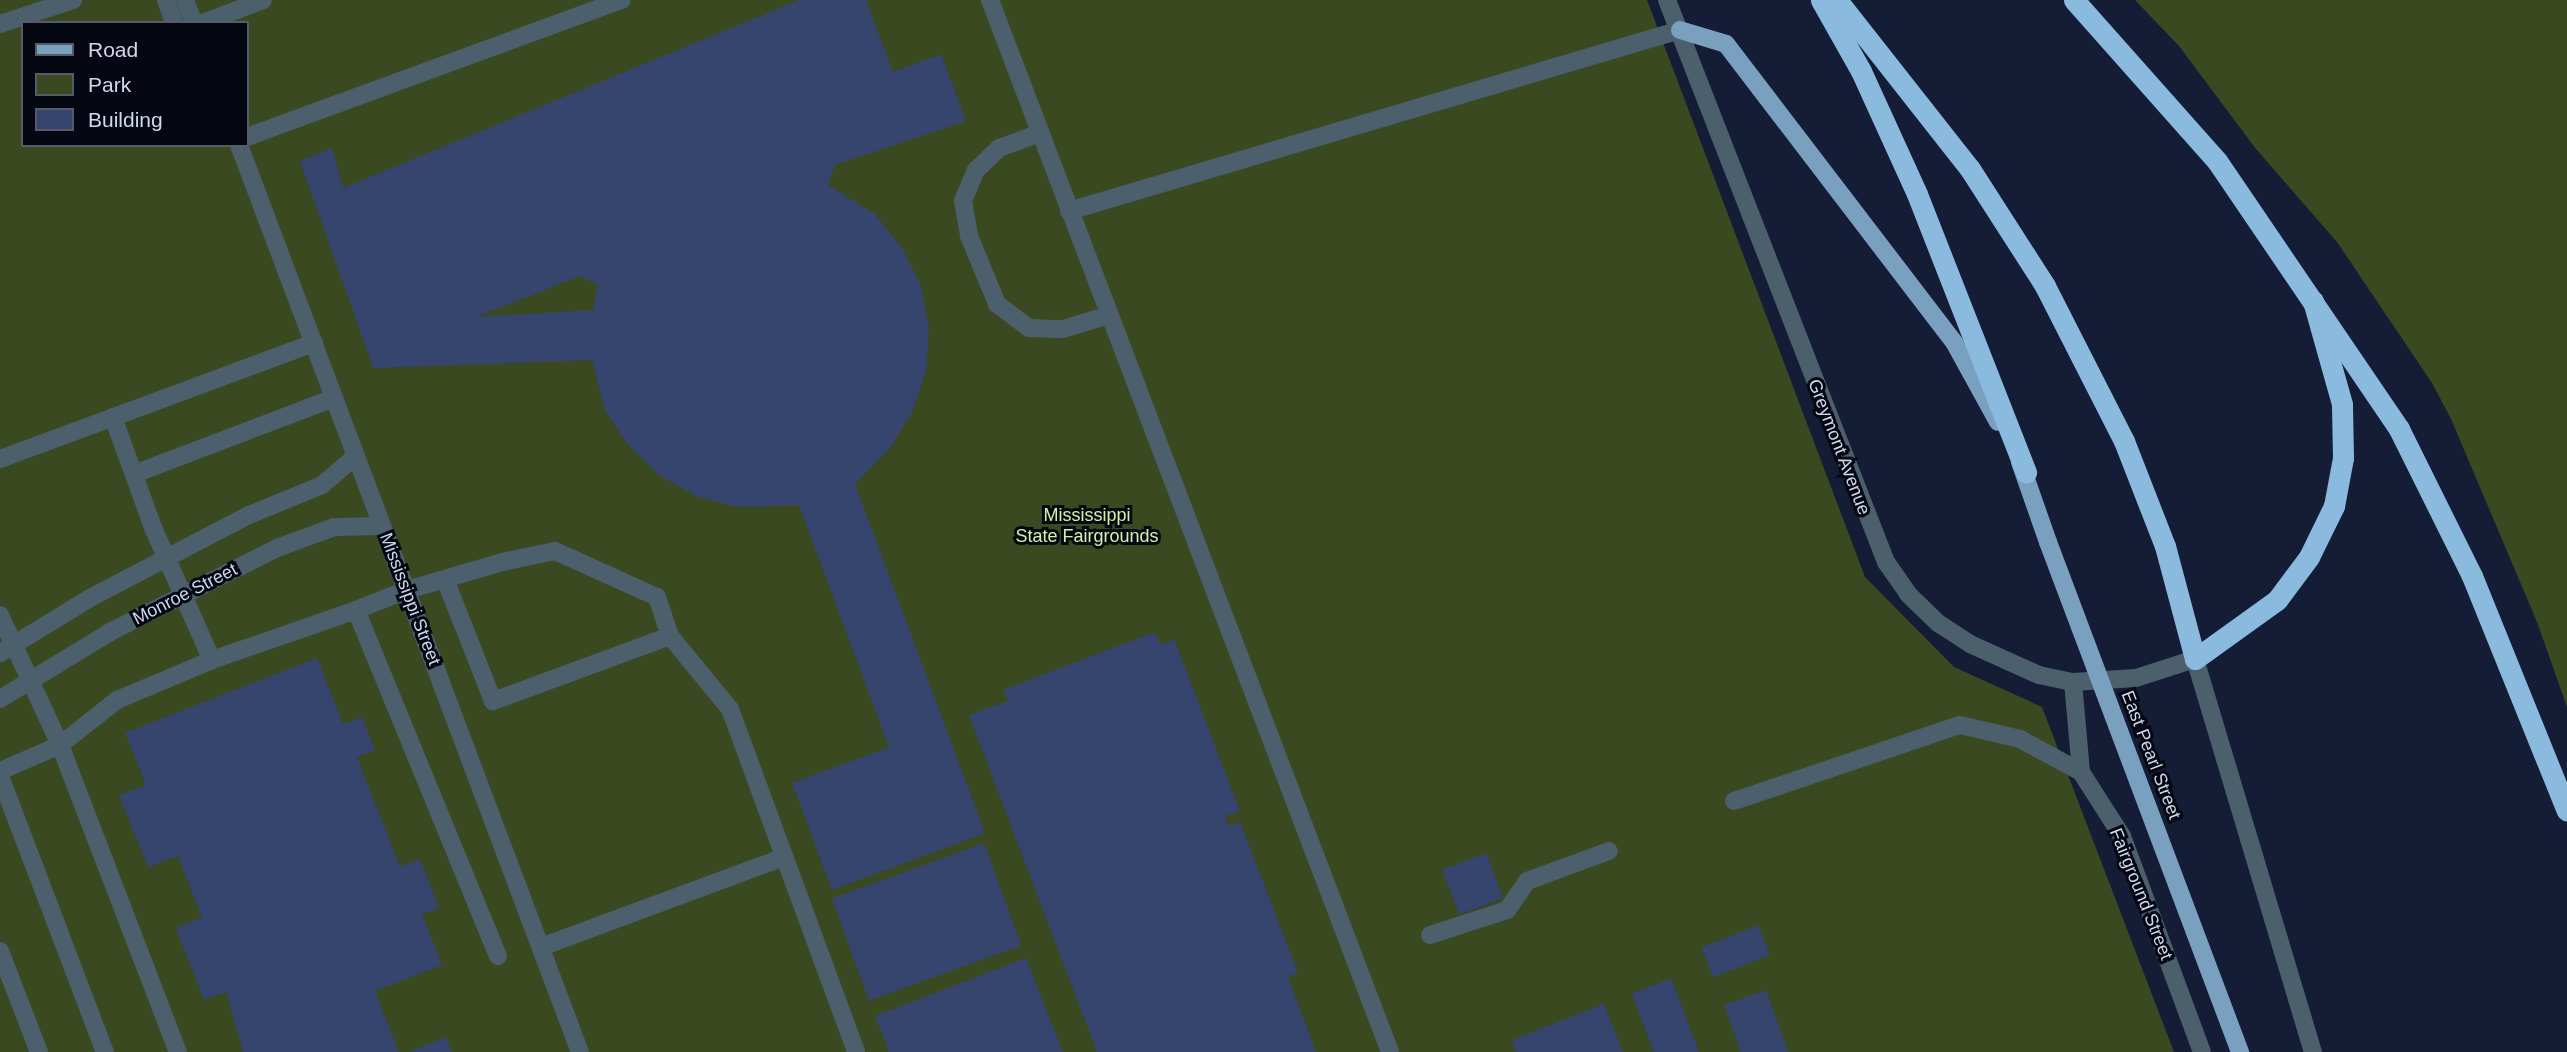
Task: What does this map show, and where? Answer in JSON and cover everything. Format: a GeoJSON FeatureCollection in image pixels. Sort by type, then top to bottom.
{"type":"FeatureCollection","features":[{"type":"Feature","properties":{"kind":"highway"},"geometry":{"type":"LineString","coordinates":[[1821,0],[1861,71],[1917,194],[2026,472]]}},
{"type":"Feature","properties":{"kind":"highway"},"geometry":{"type":"LineString","coordinates":[[1837,0],[1970,169],[2045,286],[2124,441],[2165,546],[2195,659],[2277,600],[2309,557],[2334,506],[2343,458],[2342,404],[2313,301]]}},
{"type":"Feature","properties":{"kind":"highway"},"geometry":{"type":"LineString","coordinates":[[2074,0],[2217,161],[2405,441],[2472,576],[2567,811]]}},
{"type":"Feature","properties":{"kind":"main road","name":"East Pearl Street"},"geometry":{"type":"LineString","coordinates":[[1680,30],[1726,44],[1954,342],[2026,472],[2048,542],[2240,1052]]}},
{"type":"Feature","properties":{"kind":"street"},"geometry":{"type":"LineString","coordinates":[[0,24],[73,0]]}},
{"type":"Feature","properties":{"kind":"street"},"geometry":{"type":"LineString","coordinates":[[166,0],[173,21]]}},
{"type":"Feature","properties":{"kind":"street"},"geometry":{"type":"LineString","coordinates":[[185,0],[193,21]]}},
{"type":"Feature","properties":{"kind":"street"},"geometry":{"type":"LineString","coordinates":[[209,21],[263,0]]}},
{"type":"Feature","properties":{"kind":"street"},"geometry":{"type":"LineString","coordinates":[[248,137],[622,0]]}},
{"type":"Feature","properties":{"kind":"street"},"geometry":{"type":"LineString","coordinates":[[990,0],[1390,1052]]}},
{"type":"Feature","properties":{"kind":"street","name":"Greymont Avenue"},"geometry":{"type":"LineString","coordinates":[[1667,0],[1886,562],[1908,594],[1970,644],[2039,675],[2073,682],[2136,678],[2195,659]]}},
{"type":"Feature","properties":{"kind":"street"},"geometry":{"type":"LineString","coordinates":[[1069,211],[1680,30]]}},
{"type":"Feature","properties":{"kind":"street"},"geometry":{"type":"LineString","coordinates":[[1040,133],[999,148],[976,170],[963,201],[969,236],[997,304],[1029,328],[1063,329],[1108,315]]}},
{"type":"Feature","properties":{"kind":"street","name":"Mississippi Street"},"geometry":{"type":"LineString","coordinates":[[241,147],[580,1052]]}},
{"type":"Feature","properties":{"kind":"street"},"geometry":{"type":"LineString","coordinates":[[0,459],[314,344]]}},
{"type":"Feature","properties":{"kind":"street"},"geometry":{"type":"LineString","coordinates":[[134,474],[334,398]]}},
{"type":"Feature","properties":{"kind":"street"},"geometry":{"type":"LineString","coordinates":[[113,417],[167,559],[212,660]]}},
{"type":"Feature","properties":{"kind":"street"},"geometry":{"type":"LineString","coordinates":[[7,649],[90,598],[249,515],[322,485],[356,456]]}},
{"type":"Feature","properties":{"kind":"street","name":"Monroe Street"},"geometry":{"type":"LineString","coordinates":[[0,699],[29,680],[183,595],[277,548],[334,527],[382,526]]}},
{"type":"Feature","properties":{"kind":"street"},"geometry":{"type":"LineString","coordinates":[[104,1052],[0,774],[60,746],[117,700],[212,660],[407,590],[555,551],[657,597],[670,636],[730,709],[856,1052]]}},
{"type":"Feature","properties":{"kind":"street"},"geometry":{"type":"LineString","coordinates":[[445,579],[492,701],[670,636]]}},
{"type":"Feature","properties":{"kind":"street"},"geometry":{"type":"LineString","coordinates":[[356,610],[498,956]]}},
{"type":"Feature","properties":{"kind":"street"},"geometry":{"type":"LineString","coordinates":[[0,615],[7,649],[29,680],[60,746],[178,1052]]}},
{"type":"Feature","properties":{"kind":"street"},"geometry":{"type":"LineString","coordinates":[[2195,659],[2313,1052]]}},
{"type":"Feature","properties":{"kind":"street"},"geometry":{"type":"LineString","coordinates":[[2073,682],[2081,772]]}},
{"type":"Feature","properties":{"kind":"street","name":"Fairground Street"},"geometry":{"type":"LineString","coordinates":[[1734,801],[1960,725],[2020,739],[2081,772],[2122,836],[2203,1052]]}},
{"type":"Feature","properties":{"kind":"street"},"geometry":{"type":"LineString","coordinates":[[1430,935],[1507,910],[1527,881],[1609,851]]}},
{"type":"Feature","properties":{"kind":"street"},"geometry":{"type":"LineString","coordinates":[[541,947],[784,857]]}},
{"type":"Feature","properties":{"kind":"street"},"geometry":{"type":"LineString","coordinates":[[0,951],[39,1052]]}},
{"type":"Feature","properties":{"kind":"green space","name":"Mississippi State Fairgrounds"},"geometry":{"type":"Polygon","coordinates":[[[0,0],[1647,0],[1865,577],[1954,667],[2042,707],[2174,1052],[0,1052],[0,0]]]}},
{"type":"Feature","properties":{"kind":"green space"},"geometry":{"type":"Polygon","coordinates":[[[2135,0],[2567,0],[2567,707],[2537,622],[2451,419],[2432,383],[2337,242],[2256,149],[2179,46],[2135,0]]]}},
{"type":"Feature","properties":{"kind":"building"},"geometry":{"type":"Polygon","coordinates":[[[799,0],[866,0],[893,72],[941,54],[966,121],[835,165],[828,185],[875,214],[902,248],[921,286],[929,328],[926,371],[912,412],[890,448],[855,484],[985,833],[832,890],[792,783],[889,747],[799,505],[737,507],[696,496],[659,475],[628,445],[605,410],[592,360],[373,368],[300,161],[332,148],[343,188],[799,0]],[[580,276],[476,317],[593,310],[598,285],[580,276]]]}},
{"type":"Feature","properties":{"kind":"building"},"geometry":{"type":"Polygon","coordinates":[[[1155,632],[1160,645],[1174,639],[1240,811],[1225,816],[1229,826],[1240,822],[1298,973],[1288,977],[1316,1052],[1097,1052],[969,715],[1008,701],[1003,690],[1155,632]]]}},
{"type":"Feature","properties":{"kind":"building"},"geometry":{"type":"Polygon","coordinates":[[[317,658],[343,724],[362,717],[375,750],[357,757],[400,867],[420,859],[439,908],[422,914],[442,965],[375,991],[399,1052],[243,1052],[226,992],[204,1000],[176,928],[202,917],[178,856],[148,867],[119,795],[146,785],[125,733],[317,658]]]}},
{"type":"Feature","properties":{"kind":"building"},"geometry":{"type":"Polygon","coordinates":[[[984,843],[1021,945],[869,1001],[832,898],[984,843]]]}},
{"type":"Feature","properties":{"kind":"building"},"geometry":{"type":"Polygon","coordinates":[[[1486,853],[1503,898],[1459,915],[1442,870],[1486,853]]]}},
{"type":"Feature","properties":{"kind":"building"},"geometry":{"type":"Polygon","coordinates":[[[1758,925],[1770,955],[1713,978],[1701,948],[1758,925]]]}},
{"type":"Feature","properties":{"kind":"building"},"geometry":{"type":"Polygon","coordinates":[[[1026,958],[1063,1052],[889,1052],[875,1016],[1026,958]]]}},
{"type":"Feature","properties":{"kind":"building"},"geometry":{"type":"Polygon","coordinates":[[[1671,978],[1699,1052],[1654,1052],[1632,994],[1671,978]]]}},
{"type":"Feature","properties":{"kind":"building"},"geometry":{"type":"Polygon","coordinates":[[[1766,990],[1788,1052],[1741,1052],[1724,1005],[1766,990]]]}},
{"type":"Feature","properties":{"kind":"building"},"geometry":{"type":"Polygon","coordinates":[[[1604,1004],[1623,1052],[1516,1052],[1512,1040],[1604,1004]]]}},
{"type":"Feature","properties":{"kind":"building"},"geometry":{"type":"Polygon","coordinates":[[[446,1037],[452,1052],[408,1052],[446,1037]]]}}]}
